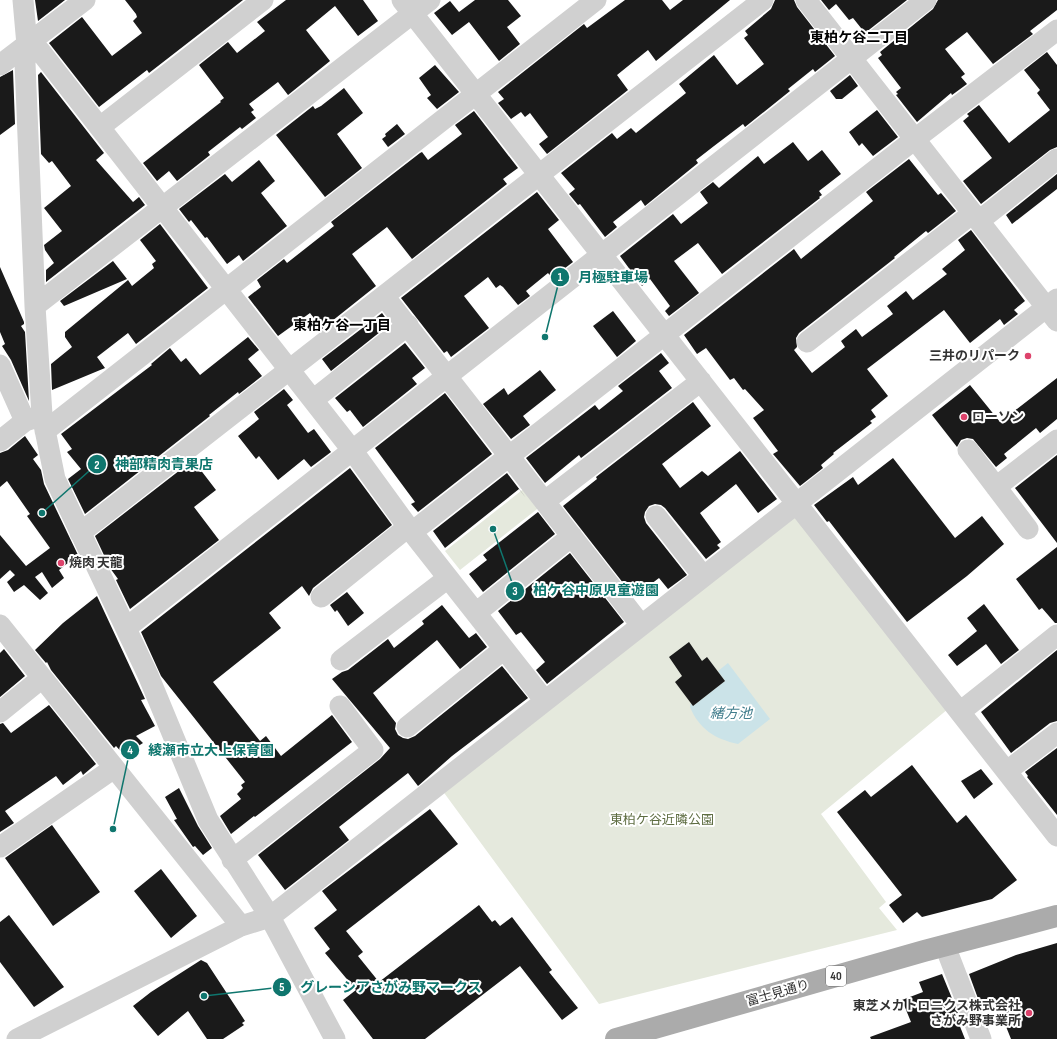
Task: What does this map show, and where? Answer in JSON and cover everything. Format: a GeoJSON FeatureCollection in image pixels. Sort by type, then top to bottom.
{"type":"FeatureCollection","features":[{"type":"Feature","properties":{"kind":"main road","name":"富士見通り"},"geometry":{"type":"LineString","coordinates":[[616,1039],[1057,916]]}},
{"type":"Feature","properties":{"kind":"street"},"geometry":{"type":"LineString","coordinates":[[23,0],[27,45],[25,63],[35,306],[37,422]]}},
{"type":"Feature","properties":{"kind":"street"},"geometry":{"type":"LineString","coordinates":[[0,65],[85,0]]}},
{"type":"Feature","properties":{"kind":"street"},"geometry":{"type":"LineString","coordinates":[[100,127],[263,0]]}},
{"type":"Feature","properties":{"kind":"street"},"geometry":{"type":"LineString","coordinates":[[35,306],[163,208],[407,7],[430,0]]}},
{"type":"Feature","properties":{"kind":"street"},"geometry":{"type":"LineString","coordinates":[[0,441],[37,422],[227,289],[596,0]]}},
{"type":"Feature","properties":{"kind":"street"},"geometry":{"type":"LineString","coordinates":[[80,533],[763,0]]}},
{"type":"Feature","properties":{"kind":"street"},"geometry":{"type":"LineString","coordinates":[[17,1039],[241,926],[270,917],[546,701],[796,502],[1053,309],[976,217],[806,0]]}},
{"type":"Feature","properties":{"kind":"street"},"geometry":{"type":"LineString","coordinates":[[126,628],[926,0]]}},
{"type":"Feature","properties":{"kind":"street"},"geometry":{"type":"LineString","coordinates":[[407,7],[1056,833]]}},
{"type":"Feature","properties":{"kind":"street"},"geometry":{"type":"LineString","coordinates":[[321,597],[510,456],[915,139],[1057,30]]}},
{"type":"Feature","properties":{"kind":"street"},"geometry":{"type":"LineString","coordinates":[[27,45],[40,51],[352,450],[410,530],[546,701]]}},
{"type":"Feature","properties":{"kind":"street"},"geometry":{"type":"LineString","coordinates":[[807,342],[1057,159]]}},
{"type":"Feature","properties":{"kind":"street"},"geometry":{"type":"LineString","coordinates":[[384,296],[641,625]]}},
{"type":"Feature","properties":{"kind":"street"},"geometry":{"type":"LineString","coordinates":[[313,400],[408,326]]}},
{"type":"Feature","properties":{"kind":"street"},"geometry":{"type":"LineString","coordinates":[[0,365],[37,422],[55,478],[148,675],[208,820],[232,860],[270,917],[335,1039]]}},
{"type":"Feature","properties":{"kind":"street"},"geometry":{"type":"LineString","coordinates":[[545,501],[701,381]]}},
{"type":"Feature","properties":{"kind":"street"},"geometry":{"type":"LineString","coordinates":[[996,487],[1057,440]]}},
{"type":"Feature","properties":{"kind":"street"},"geometry":{"type":"LineString","coordinates":[[968,450],[1028,529]]}},
{"type":"Feature","properties":{"kind":"street"},"geometry":{"type":"LineString","coordinates":[[656,516],[703,576]]}},
{"type":"Feature","properties":{"kind":"street"},"geometry":{"type":"LineString","coordinates":[[476,613],[572,536]]}},
{"type":"Feature","properties":{"kind":"street"},"geometry":{"type":"LineString","coordinates":[[341,660],[448,578]]}},
{"type":"Feature","properties":{"kind":"street"},"geometry":{"type":"LineString","coordinates":[[0,624],[241,926]]}},
{"type":"Feature","properties":{"kind":"street"},"geometry":{"type":"LineString","coordinates":[[960,712],[1056,639]]}},
{"type":"Feature","properties":{"kind":"street"},"geometry":{"type":"LineString","coordinates":[[407,727],[504,649]]}},
{"type":"Feature","properties":{"kind":"street"},"geometry":{"type":"LineString","coordinates":[[0,712],[42,678]]}},
{"type":"Feature","properties":{"kind":"street"},"geometry":{"type":"LineString","coordinates":[[232,860],[373,750],[340,706]]}},
{"type":"Feature","properties":{"kind":"street"},"geometry":{"type":"LineString","coordinates":[[1007,771],[1057,733]]}},
{"type":"Feature","properties":{"kind":"street"},"geometry":{"type":"LineString","coordinates":[[0,847],[114,768]]}},
{"type":"Feature","properties":{"kind":"street"},"geometry":{"type":"LineString","coordinates":[[945,946],[981,1039]]}},
{"type":"Feature","properties":{"kind":"green space"},"geometry":{"type":"Polygon","coordinates":[[[526,487],[541,506],[460,570],[445,551],[526,487]]]}},
{"type":"Feature","properties":{"kind":"green space","name":"東柏ケ谷近隣公園"},"geometry":{"type":"Polygon","coordinates":[[[796,515],[948,709],[821,814],[886,902],[879,908],[897,930],[599,1004],[442,790],[796,515]]]}},
{"type":"Feature","properties":{"kind":"water","name":"緒方池"},"geometry":{"type":"Polygon","coordinates":[[[728,663],[770,719],[738,744],[722,739],[709,732],[698,721],[690,707],[691,703],[693,706],[725,681],[718,671],[728,663]]]}},
{"type":"Feature","properties":{"kind":"building"},"geometry":{"type":"Polygon","coordinates":[[[35,0],[65,0],[38,21],[35,0]]]}},
{"type":"Feature","properties":{"kind":"building"},"geometry":{"type":"Polygon","coordinates":[[[125,0],[243,0],[149,73],[147,70],[99,107],[49,43],[82,17],[112,56],[142,33],[133,21],[137,17],[136,14],[125,0]]]}},
{"type":"Feature","properties":{"kind":"building"},"geometry":{"type":"Polygon","coordinates":[[[286,0],[363,0],[378,21],[358,36],[335,6],[306,30],[330,61],[288,95],[278,82],[249,104],[254,110],[251,112],[256,118],[242,129],[240,127],[208,152],[210,155],[177,181],[169,171],[157,181],[143,163],[221,102],[220,101],[224,98],[199,65],[228,42],[237,53],[265,31],[257,22],[286,0]]]}},
{"type":"Feature","properties":{"kind":"building"},"geometry":{"type":"Polygon","coordinates":[[[475,0],[508,0],[521,16],[507,27],[520,44],[499,61],[469,22],[452,35],[434,13],[450,1],[459,12],[475,0]]]}},
{"type":"Feature","properties":{"kind":"building"},"geometry":{"type":"Polygon","coordinates":[[[625,0],[662,0],[670,10],[683,0],[730,0],[656,61],[648,50],[617,75],[628,90],[547,154],[539,144],[548,137],[530,113],[525,117],[521,112],[511,119],[498,103],[504,99],[498,92],[584,24],[587,28],[625,0]]]}},
{"type":"Feature","properties":{"kind":"building"},"geometry":{"type":"Polygon","coordinates":[[[775,0],[794,0],[797,7],[835,56],[815,72],[813,69],[788,89],[790,91],[745,127],[743,124],[696,160],[698,163],[645,206],[641,200],[613,222],[617,227],[605,237],[580,204],[578,205],[569,194],[575,189],[561,173],[612,133],[617,139],[631,128],[636,133],[686,93],[679,84],[714,55],[737,85],[764,64],[744,38],[748,35],[745,31],[771,9],[775,0]]]}},
{"type":"Feature","properties":{"kind":"building"},"geometry":{"type":"Polygon","coordinates":[[[821,0],[907,0],[865,33],[853,18],[849,20],[836,4],[829,10],[821,0]]]}},
{"type":"Feature","properties":{"kind":"building"},"geometry":{"type":"Polygon","coordinates":[[[938,0],[1057,0],[1057,10],[1030,31],[1033,34],[993,64],[967,32],[945,49],[965,74],[961,77],[967,84],[952,95],[951,93],[917,122],[896,95],[898,94],[896,92],[901,88],[878,58],[882,55],[880,52],[933,9],[938,0]]]}},
{"type":"Feature","properties":{"kind":"building"},"geometry":{"type":"Polygon","coordinates":[[[1047,52],[1057,65],[1057,147],[1050,150],[981,204],[963,181],[992,158],[963,121],[969,116],[967,114],[979,105],[1009,143],[1050,110],[1037,93],[1040,90],[1024,70],[1047,52]]]}},
{"type":"Feature","properties":{"kind":"building"},"geometry":{"type":"Polygon","coordinates":[[[435,65],[459,92],[437,109],[427,98],[431,95],[419,78],[435,65]]]}},
{"type":"Feature","properties":{"kind":"building"},"geometry":{"type":"Polygon","coordinates":[[[13,70],[15,124],[0,135],[0,77],[13,70]]]}},
{"type":"Feature","properties":{"kind":"building"},"geometry":{"type":"Polygon","coordinates":[[[41,72],[104,153],[96,160],[133,202],[139,197],[145,205],[46,282],[46,270],[54,263],[45,250],[44,245],[62,231],[44,208],[71,186],[52,161],[49,163],[41,154],[38,75],[41,72]]]}},
{"type":"Feature","properties":{"kind":"building"},"geometry":{"type":"Polygon","coordinates":[[[850,75],[858,86],[842,99],[836,99],[830,91],[850,75]]]}},
{"type":"Feature","properties":{"kind":"building"},"geometry":{"type":"Polygon","coordinates":[[[344,88],[363,113],[337,134],[362,168],[325,197],[276,135],[313,106],[315,109],[321,106],[344,88]]]}},
{"type":"Feature","properties":{"kind":"building"},"geometry":{"type":"Polygon","coordinates":[[[877,110],[898,137],[873,156],[862,143],[859,146],[849,132],[877,110]]]}},
{"type":"Feature","properties":{"kind":"building"},"geometry":{"type":"Polygon","coordinates":[[[474,111],[518,168],[503,179],[507,184],[412,259],[387,227],[352,254],[376,286],[322,329],[310,313],[278,336],[248,297],[261,287],[257,280],[284,259],[287,263],[334,226],[331,222],[420,153],[422,152],[428,160],[462,134],[455,125],[474,111]]]}},
{"type":"Feature","properties":{"kind":"building"},"geometry":{"type":"Polygon","coordinates":[[[397,124],[405,134],[388,147],[382,139],[386,136],[385,134],[397,124]]]}},
{"type":"Feature","properties":{"kind":"building"},"geometry":{"type":"Polygon","coordinates":[[[793,142],[808,161],[822,150],[841,174],[819,191],[822,195],[819,197],[820,198],[722,274],[698,243],[674,261],[699,293],[669,316],[665,311],[670,306],[650,279],[642,286],[620,256],[673,214],[681,224],[708,203],[700,192],[713,182],[719,188],[758,156],[764,164],[793,142]]]}},
{"type":"Feature","properties":{"kind":"building"},"geometry":{"type":"Polygon","coordinates":[[[909,159],[938,195],[941,193],[956,211],[928,233],[926,231],[894,257],[895,258],[799,333],[796,338],[797,347],[794,350],[812,373],[845,347],[841,341],[856,329],[862,337],[893,314],[887,306],[906,291],[913,300],[947,274],[942,269],[965,250],[958,240],[971,230],[1025,301],[1014,310],[1018,314],[1004,325],[1000,319],[970,343],[944,310],[867,369],[888,396],[871,410],[876,417],[870,421],[872,423],[833,453],[834,454],[821,465],[823,468],[800,486],[773,454],[778,451],[753,418],[764,410],[745,389],[743,390],[734,378],[730,380],[706,348],[697,354],[684,335],[794,249],[801,259],[873,201],[866,192],[909,159]]]}},
{"type":"Feature","properties":{"kind":"building"},"geometry":{"type":"Polygon","coordinates":[[[259,160],[275,181],[261,193],[287,226],[243,261],[239,255],[227,264],[207,237],[205,238],[191,220],[189,222],[179,209],[225,174],[232,182],[259,160]]]}},
{"type":"Feature","properties":{"kind":"building"},"geometry":{"type":"Polygon","coordinates":[[[1057,174],[1057,189],[1012,224],[1006,215],[1057,174]]]}},
{"type":"Feature","properties":{"kind":"building"},"geometry":{"type":"Polygon","coordinates":[[[537,192],[559,220],[548,229],[573,262],[552,278],[548,273],[526,291],[530,296],[518,305],[503,287],[500,285],[496,288],[488,277],[464,296],[489,328],[451,357],[447,351],[444,353],[401,298],[537,192]]]}},
{"type":"Feature","properties":{"kind":"building"},"geometry":{"type":"Polygon","coordinates":[[[160,224],[208,288],[136,344],[128,333],[97,357],[105,368],[52,390],[51,364],[72,347],[65,337],[65,332],[128,280],[132,286],[154,268],[152,264],[156,261],[140,240],[160,224]]]}},
{"type":"Feature","properties":{"kind":"building"},"geometry":{"type":"Polygon","coordinates":[[[113,261],[127,279],[64,306],[60,301],[113,261]]]}},
{"type":"Feature","properties":{"kind":"building"},"geometry":{"type":"Polygon","coordinates":[[[0,267],[24,322],[21,326],[25,332],[29,401],[11,360],[2,346],[5,344],[0,332],[0,267]]]}},
{"type":"Feature","properties":{"kind":"building"},"geometry":{"type":"Polygon","coordinates":[[[613,311],[636,341],[617,357],[593,326],[613,311]]]}},
{"type":"Feature","properties":{"kind":"building"},"geometry":{"type":"Polygon","coordinates":[[[382,313],[390,324],[331,371],[322,359],[382,313]]]}},
{"type":"Feature","properties":{"kind":"building"},"geometry":{"type":"Polygon","coordinates":[[[248,337],[259,350],[248,359],[262,376],[239,394],[238,392],[209,415],[210,416],[85,514],[68,479],[81,469],[67,452],[72,449],[61,434],[152,365],[151,364],[170,348],[181,362],[186,358],[200,375],[248,337]]]}},
{"type":"Feature","properties":{"kind":"building"},"geometry":{"type":"Polygon","coordinates":[[[405,343],[425,368],[412,378],[417,384],[363,427],[350,410],[347,412],[335,398],[405,343]]]}},
{"type":"Feature","properties":{"kind":"building"},"geometry":{"type":"Polygon","coordinates":[[[661,353],[669,363],[659,371],[672,388],[581,458],[579,455],[545,483],[526,458],[595,405],[599,410],[623,391],[618,386],[661,353]]]}},
{"type":"Feature","properties":{"kind":"building"},"geometry":{"type":"Polygon","coordinates":[[[540,370],[556,390],[523,416],[530,425],[511,439],[483,404],[504,388],[508,395],[540,370]]]}},
{"type":"Feature","properties":{"kind":"building"},"geometry":{"type":"Polygon","coordinates":[[[1057,378],[1057,419],[1040,433],[1036,428],[1004,454],[1007,458],[996,467],[973,439],[967,438],[961,440],[957,447],[932,415],[970,385],[1000,422],[1057,378]]]}},
{"type":"Feature","properties":{"kind":"building"},"geometry":{"type":"Polygon","coordinates":[[[284,389],[293,400],[287,405],[308,433],[314,429],[331,452],[311,467],[304,459],[278,480],[259,456],[256,459],[238,436],[259,419],[254,412],[284,389]]]}},
{"type":"Feature","properties":{"kind":"building"},"geometry":{"type":"Polygon","coordinates":[[[445,393],[492,454],[418,512],[411,504],[415,502],[375,448],[445,393]]]}},
{"type":"Feature","properties":{"kind":"building"},"geometry":{"type":"Polygon","coordinates":[[[693,402],[711,426],[662,464],[680,488],[702,471],[708,476],[740,451],[777,499],[758,513],[736,484],[700,513],[721,542],[717,545],[720,548],[706,559],[665,508],[661,505],[655,504],[649,506],[644,517],[646,523],[687,575],[668,589],[659,578],[634,597],[563,506],[597,479],[596,477],[693,402]]]}},
{"type":"Feature","properties":{"kind":"building"},"geometry":{"type":"Polygon","coordinates":[[[25,436],[38,455],[33,459],[41,470],[44,484],[78,555],[59,570],[64,578],[52,588],[42,572],[35,577],[48,593],[40,600],[24,585],[14,592],[7,582],[15,575],[10,570],[0,579],[0,535],[26,566],[50,548],[27,516],[30,514],[7,481],[0,487],[0,453],[8,450],[25,436]]]}},
{"type":"Feature","properties":{"kind":"building"},"geometry":{"type":"Polygon","coordinates":[[[1057,455],[1057,543],[1015,488],[1057,455]]]}},
{"type":"Feature","properties":{"kind":"building"},"geometry":{"type":"Polygon","coordinates":[[[893,458],[955,538],[982,516],[1004,544],[967,576],[907,622],[829,521],[827,522],[814,505],[853,477],[858,485],[893,458]]]}},
{"type":"Feature","properties":{"kind":"building"},"geometry":{"type":"Polygon","coordinates":[[[193,460],[216,490],[194,507],[219,540],[130,609],[116,580],[118,579],[110,568],[95,536],[193,460]]]}},
{"type":"Feature","properties":{"kind":"building"},"geometry":{"type":"Polygon","coordinates":[[[350,468],[392,525],[313,588],[309,596],[302,586],[269,613],[281,628],[213,682],[260,741],[266,736],[281,756],[332,715],[352,742],[231,834],[220,816],[241,799],[237,794],[243,788],[241,785],[245,782],[161,676],[141,632],[350,468]]]}},
{"type":"Feature","properties":{"kind":"building"},"geometry":{"type":"Polygon","coordinates":[[[507,473],[526,498],[519,489],[445,548],[433,531],[507,473]]]}},
{"type":"Feature","properties":{"kind":"building"},"geometry":{"type":"Polygon","coordinates":[[[538,512],[555,534],[483,592],[469,574],[487,560],[483,555],[538,512]]]}},
{"type":"Feature","properties":{"kind":"building"},"geometry":{"type":"Polygon","coordinates":[[[1057,547],[1057,623],[1055,623],[1042,608],[1039,610],[1016,579],[1057,547]]]}},
{"type":"Feature","properties":{"kind":"building"},"geometry":{"type":"Polygon","coordinates":[[[570,553],[624,622],[547,684],[536,670],[545,662],[521,632],[516,635],[498,611],[570,553]]]}},
{"type":"Feature","properties":{"kind":"building"},"geometry":{"type":"Polygon","coordinates":[[[347,592],[364,613],[348,626],[337,610],[335,612],[330,605],[347,592]]]}},
{"type":"Feature","properties":{"kind":"building"},"geometry":{"type":"Polygon","coordinates":[[[97,596],[145,699],[141,700],[155,726],[136,736],[143,743],[124,755],[116,746],[114,748],[51,670],[47,662],[46,663],[35,650],[63,623],[97,596]]]}},
{"type":"Feature","properties":{"kind":"building"},"geometry":{"type":"Polygon","coordinates":[[[984,604],[1019,650],[1001,664],[986,644],[957,666],[948,655],[977,631],[967,618],[984,604]]]}},
{"type":"Feature","properties":{"kind":"building"},"geometry":{"type":"Polygon","coordinates":[[[442,605],[469,638],[476,633],[487,647],[460,669],[437,640],[373,693],[396,723],[395,729],[398,735],[408,739],[415,736],[502,666],[528,698],[452,756],[418,786],[408,773],[339,827],[349,840],[285,890],[258,855],[380,759],[390,748],[332,679],[348,670],[388,639],[394,648],[424,624],[422,621],[442,605]]]}},
{"type":"Feature","properties":{"kind":"building"},"geometry":{"type":"Polygon","coordinates":[[[689,642],[702,661],[707,657],[725,681],[693,706],[675,682],[682,676],[669,657],[689,642]]]}},
{"type":"Feature","properties":{"kind":"building"},"geometry":{"type":"Polygon","coordinates":[[[4,649],[25,676],[0,697],[0,653],[4,649]]]}},
{"type":"Feature","properties":{"kind":"building"},"geometry":{"type":"Polygon","coordinates":[[[1057,650],[1057,721],[1050,723],[1011,753],[981,712],[1057,650]]]}},
{"type":"Feature","properties":{"kind":"building"},"geometry":{"type":"Polygon","coordinates":[[[49,705],[96,764],[83,775],[81,771],[63,785],[56,776],[5,811],[14,823],[0,832],[0,724],[3,723],[11,733],[49,705]]]}},
{"type":"Feature","properties":{"kind":"building"},"geometry":{"type":"Polygon","coordinates":[[[1057,748],[1057,815],[1027,777],[1028,776],[1025,772],[1057,748]]]}},
{"type":"Feature","properties":{"kind":"building"},"geometry":{"type":"Polygon","coordinates":[[[912,765],[957,823],[966,815],[1017,880],[992,899],[922,917],[917,912],[903,923],[889,905],[902,895],[837,812],[865,790],[871,797],[912,765]]]}},
{"type":"Feature","properties":{"kind":"building"},"geometry":{"type":"Polygon","coordinates":[[[981,769],[993,784],[974,799],[961,781],[981,769]]]}},
{"type":"Feature","properties":{"kind":"building"},"geometry":{"type":"Polygon","coordinates":[[[179,788],[198,826],[212,848],[203,855],[195,846],[193,847],[174,820],[177,819],[165,797],[179,788]]]}},
{"type":"Feature","properties":{"kind":"building"},"geometry":{"type":"Polygon","coordinates":[[[430,809],[458,844],[346,931],[363,952],[358,956],[379,982],[479,905],[492,922],[495,920],[500,926],[512,917],[552,970],[549,972],[578,1008],[562,1020],[520,966],[425,1039],[373,1039],[343,1000],[356,990],[325,953],[330,949],[314,928],[337,910],[322,891],[430,809]]]}},
{"type":"Feature","properties":{"kind":"building"},"geometry":{"type":"Polygon","coordinates":[[[52,825],[100,892],[53,926],[5,858],[52,825]]]}},
{"type":"Feature","properties":{"kind":"building"},"geometry":{"type":"Polygon","coordinates":[[[161,869],[197,916],[171,938],[134,891],[161,869]]]}},
{"type":"Feature","properties":{"kind":"building"},"geometry":{"type":"Polygon","coordinates":[[[9,915],[64,987],[34,1007],[0,962],[0,922],[9,915]]]}},
{"type":"Feature","properties":{"kind":"building","name":"東芝メカトロニクス株式会社 さがみ野事業所"},"geometry":{"type":"Polygon","coordinates":[[[1057,943],[1057,1039],[1011,1039],[995,999],[980,1004],[969,974],[1016,955],[1057,943]]]}},
{"type":"Feature","properties":{"kind":"building"},"geometry":{"type":"Polygon","coordinates":[[[201,960],[207,963],[245,1021],[242,1023],[244,1025],[223,1039],[207,1039],[188,1011],[158,1036],[133,1006],[151,992],[201,960]]]}},
{"type":"Feature","properties":{"kind":"building"},"geometry":{"type":"Polygon","coordinates":[[[942,974],[958,1013],[955,1014],[965,1039],[871,1039],[870,1037],[911,1022],[902,1000],[923,992],[919,982],[942,974]]]}},
{"type":"Feature","properties":{"kind":"place","name":"月極駐車場"},"geometry":{"type":"Point","coordinates":[545,337]}},
{"type":"Feature","properties":{"kind":"place","name":"三井のリパーク"},"geometry":{"type":"Point","coordinates":[1028,356]}},
{"type":"Feature","properties":{"kind":"place","name":"ローソン"},"geometry":{"type":"Point","coordinates":[964,417]}},
{"type":"Feature","properties":{"kind":"place","name":"神部精肉青果店"},"geometry":{"type":"Point","coordinates":[42,513]}},
{"type":"Feature","properties":{"kind":"place","name":"柏ケ谷中原児童遊園"},"geometry":{"type":"Point","coordinates":[493,529]}},
{"type":"Feature","properties":{"kind":"place","name":"焼肉 天龍"},"geometry":{"type":"Point","coordinates":[61,563]}},
{"type":"Feature","properties":{"kind":"place","name":"綾瀬市立大上保育園"},"geometry":{"type":"Point","coordinates":[113,829]}},
{"type":"Feature","properties":{"kind":"place","name":"グレーシアさがみ野マークス"},"geometry":{"type":"Point","coordinates":[204,996]}},
{"type":"Feature","properties":{"kind":"place","name":"東芝メカトロニクス株式会社 さがみ野事業所"},"geometry":{"type":"Point","coordinates":[1029,1013]}},
{"type":"Feature","properties":{"kind":"district","name":"東柏ケ谷二丁目"},"geometry":{"type":"Point","coordinates":[859,37]}},
{"type":"Feature","properties":{"kind":"district","name":"東柏ケ谷一丁目"},"geometry":{"type":"Point","coordinates":[342,325]}}]}
